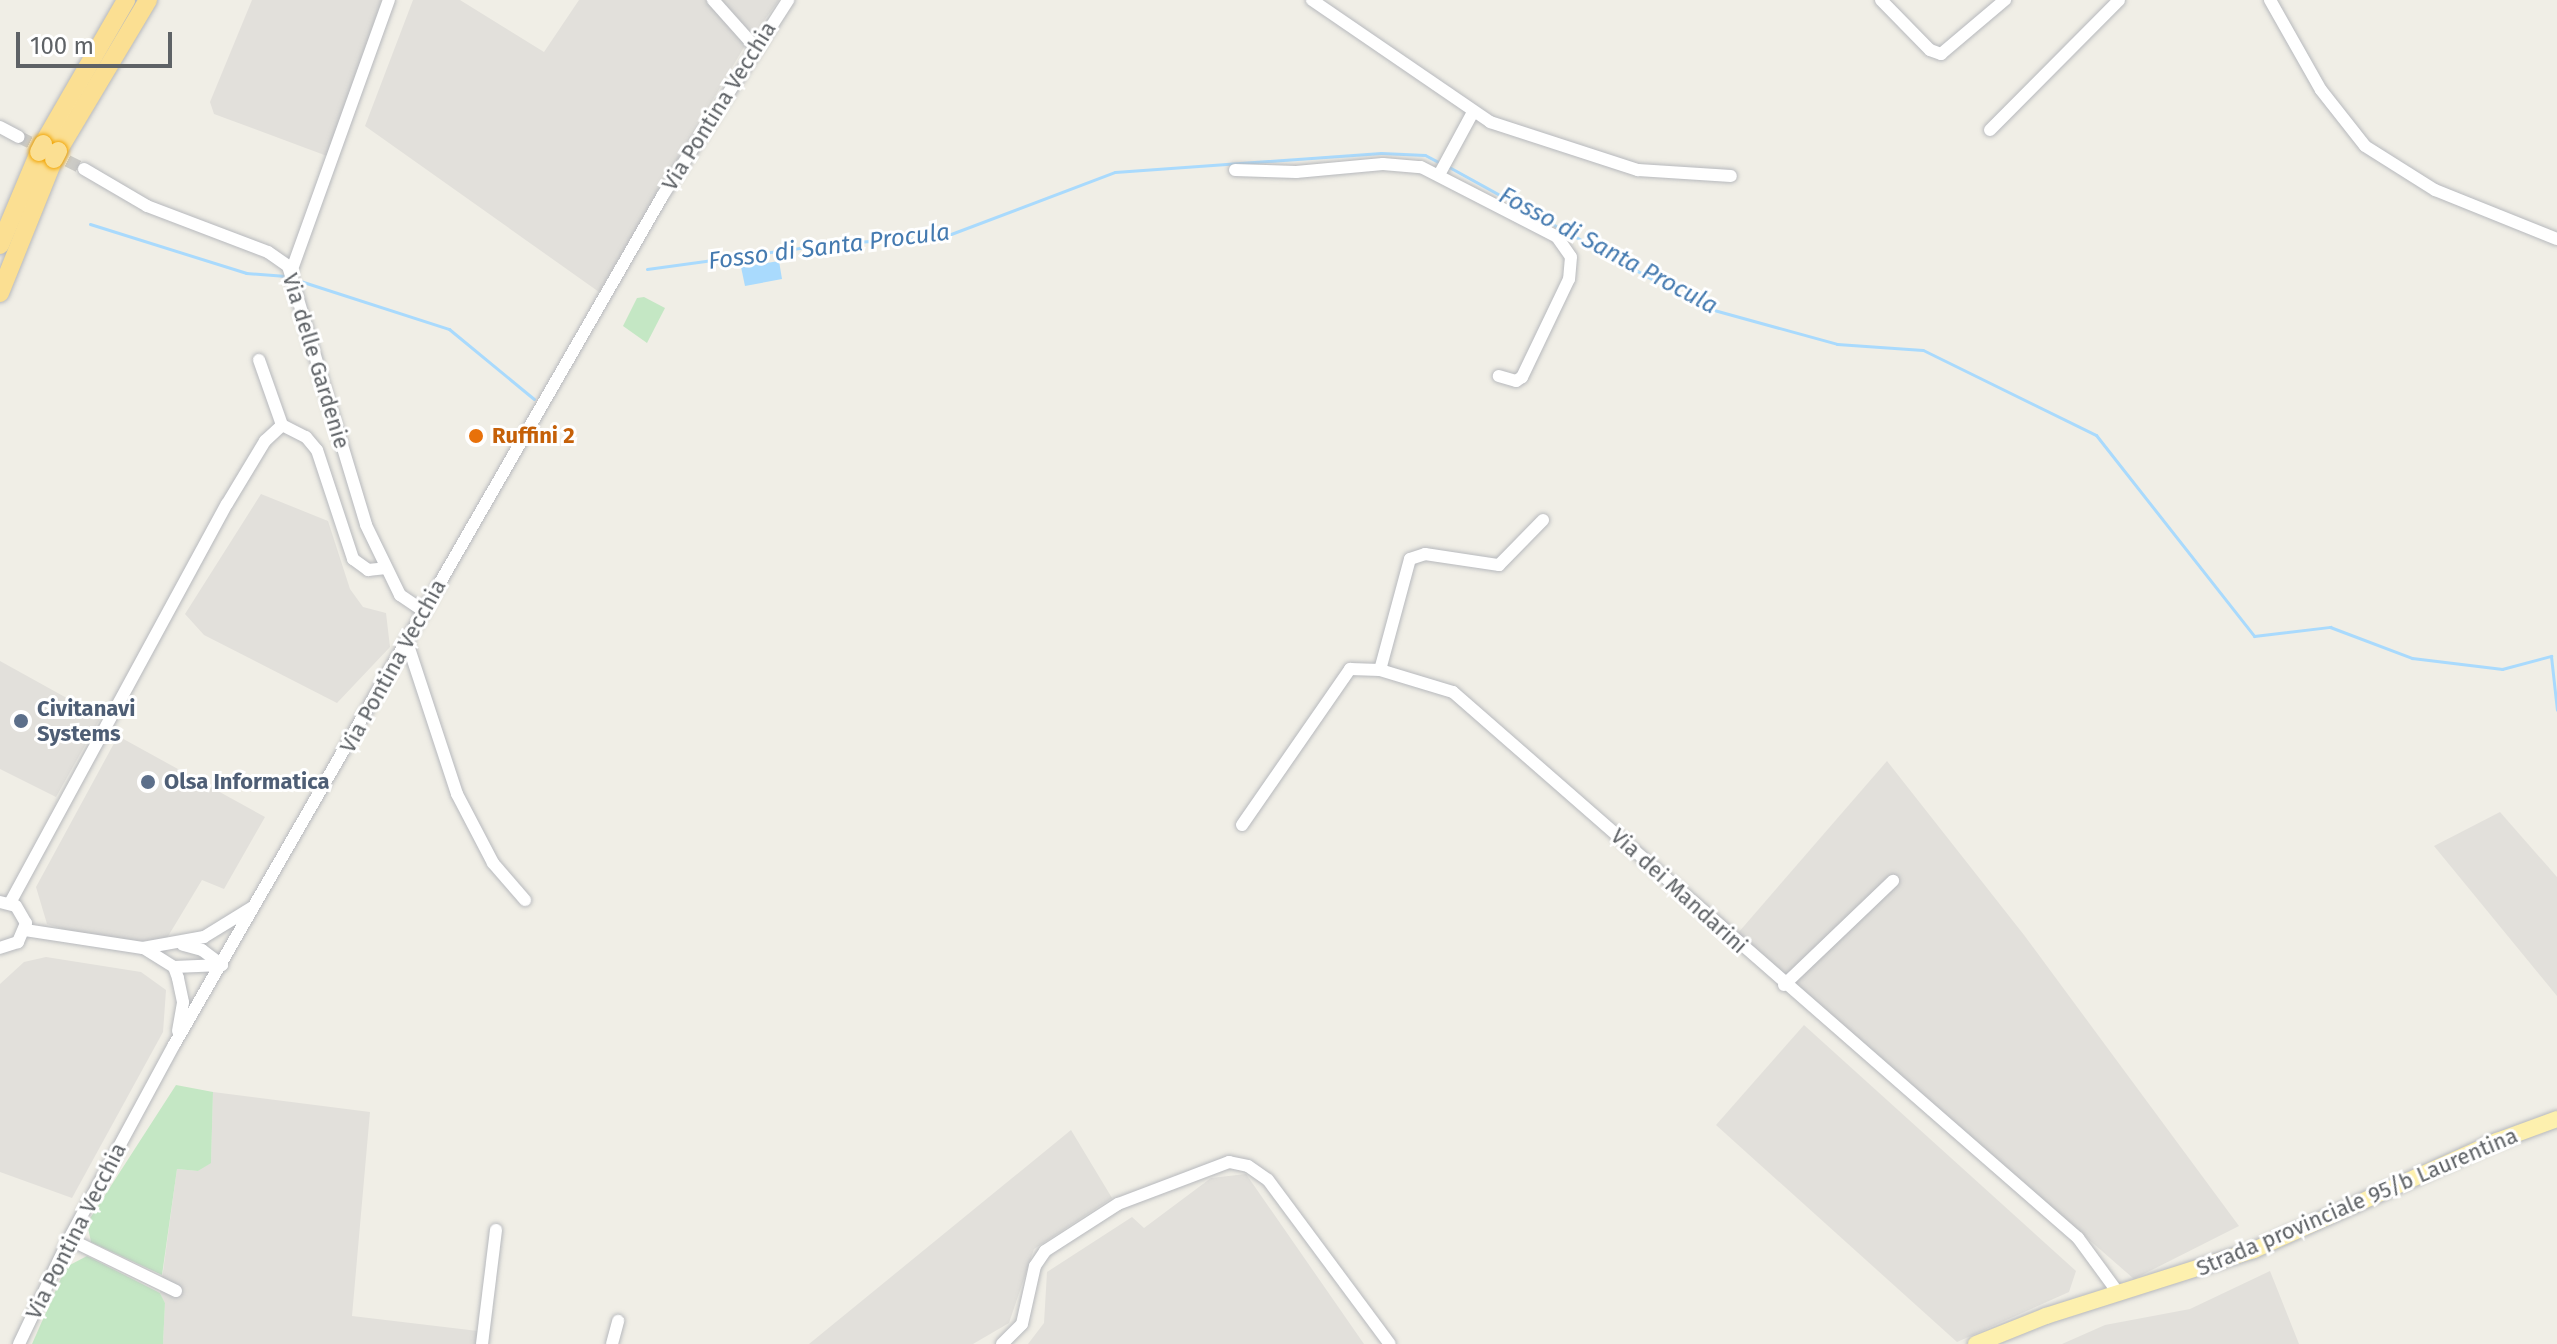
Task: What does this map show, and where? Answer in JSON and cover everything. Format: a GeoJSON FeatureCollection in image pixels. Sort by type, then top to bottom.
{"type":"FeatureCollection","features":[{"type":"Feature","properties":{"kind":"highway"},"geometry":{"type":"LineString","coordinates":[[0,245],[126,0]]}},
{"type":"Feature","properties":{"kind":"highway"},"geometry":{"type":"LineString","coordinates":[[0,293],[49,152],[148,0]]}},
{"type":"Feature","properties":{"kind":"main road","name":"Strada provinciale 95/b Laurentina"},"geometry":{"type":"LineString","coordinates":[[1976,1344],[2254,1250],[2497,1141],[2557,1119]]}},
{"type":"Feature","properties":{"kind":"street"},"geometry":{"type":"LineString","coordinates":[[291,272],[389,0]]}},
{"type":"Feature","properties":{"kind":"street"},"geometry":{"type":"LineString","coordinates":[[713,0],[755,47]]}},
{"type":"Feature","properties":{"kind":"street","name":"Via Pontina Vecchia"},"geometry":{"type":"LineString","coordinates":[[19,1344],[69,1239],[174,1045],[259,903],[663,195],[755,47],[788,0]]}},
{"type":"Feature","properties":{"kind":"street"},"geometry":{"type":"LineString","coordinates":[[1312,0],[1473,112],[1638,170],[1731,176]]}},
{"type":"Feature","properties":{"kind":"street"},"geometry":{"type":"LineString","coordinates":[[1881,0],[1930,50],[1941,54],[2005,0]]}},
{"type":"Feature","properties":{"kind":"street"},"geometry":{"type":"LineString","coordinates":[[1990,130],[2119,0]]}},
{"type":"Feature","properties":{"kind":"street"},"geometry":{"type":"LineString","coordinates":[[2270,0],[2321,90],[2365,146],[2435,190],[2557,239]]}},
{"type":"Feature","properties":{"kind":"street"},"geometry":{"type":"LineString","coordinates":[[1440,173],[1473,112]]}},
{"type":"Feature","properties":{"kind":"street"},"geometry":{"type":"LineString","coordinates":[[0,127],[19,137]]}},
{"type":"Feature","properties":{"kind":"street"},"geometry":{"type":"LineString","coordinates":[[1235,170],[1317,171],[1383,164],[1440,173],[1557,237],[1571,257],[1569,279],[1522,377],[1516,381],[1499,376]]}},
{"type":"Feature","properties":{"kind":"street","name":"Via delle Gardenie"},"geometry":{"type":"LineString","coordinates":[[84,169],[147,206],[279,258],[291,272],[358,502],[386,568],[405,601],[424,611]]}},
{"type":"Feature","properties":{"kind":"street"},"geometry":{"type":"LineString","coordinates":[[259,360],[282,425],[317,450],[353,559],[368,570],[386,568]]}},
{"type":"Feature","properties":{"kind":"street"},"geometry":{"type":"LineString","coordinates":[[0,948],[18,942],[25,930],[21,911],[5,902],[227,504],[265,441],[282,425]]}},
{"type":"Feature","properties":{"kind":"street"},"geometry":{"type":"LineString","coordinates":[[1380,670],[1404,567],[1413,556],[1495,566],[1543,520]]}},
{"type":"Feature","properties":{"kind":"street"},"geometry":{"type":"LineString","coordinates":[[407,642],[434,735],[463,806],[493,863],[525,900]]}},
{"type":"Feature","properties":{"kind":"street","name":"Via dei Mandarini"},"geometry":{"type":"LineString","coordinates":[[1242,825],[1348,670],[1380,670],[1444,688],[1469,702],[1784,985],[2083,1242],[2119,1294]]}},
{"type":"Feature","properties":{"kind":"street"},"geometry":{"type":"LineString","coordinates":[[1784,985],[1893,881]]}},
{"type":"Feature","properties":{"kind":"street"},"geometry":{"type":"LineString","coordinates":[[25,930],[143,948],[173,944],[212,933],[259,903]]}},
{"type":"Feature","properties":{"kind":"street"},"geometry":{"type":"LineString","coordinates":[[173,944],[202,950],[222,965]]}},
{"type":"Feature","properties":{"kind":"street"},"geometry":{"type":"LineString","coordinates":[[143,948],[174,967],[222,965]]}},
{"type":"Feature","properties":{"kind":"street"},"geometry":{"type":"LineString","coordinates":[[174,967],[183,996],[174,1045]]}},
{"type":"Feature","properties":{"kind":"street"},"geometry":{"type":"LineString","coordinates":[[1002,1344],[1022,1324],[1035,1266],[1045,1251],[1118,1204],[1225,1162],[1248,1166],[1268,1180],[1390,1344]]}},
{"type":"Feature","properties":{"kind":"street"},"geometry":{"type":"LineString","coordinates":[[482,1344],[496,1230]]}},
{"type":"Feature","properties":{"kind":"street"},"geometry":{"type":"LineString","coordinates":[[69,1239],[176,1291]]}},
{"type":"Feature","properties":{"kind":"street"},"geometry":{"type":"LineString","coordinates":[[612,1344],[618,1321]]}},
{"type":"Feature","properties":{"kind":"shaded area"},"geometry":{"type":"Polygon","coordinates":[[[252,0],[382,0],[327,156],[214,114],[210,102],[252,0]]]}},
{"type":"Feature","properties":{"kind":"shaded area"},"geometry":{"type":"Polygon","coordinates":[[[413,0],[460,0],[544,52],[579,0],[779,0],[743,49],[599,292],[365,126],[413,0]]]}},
{"type":"Feature","properties":{"kind":"shaded area"},"geometry":{"type":"Polygon","coordinates":[[[261,494],[328,521],[350,589],[363,607],[386,613],[390,647],[337,703],[204,635],[185,614],[261,494]]]}},
{"type":"Feature","properties":{"kind":"shaded area"},"geometry":{"type":"Polygon","coordinates":[[[0,661],[101,717],[56,797],[0,769],[0,661]]]}},
{"type":"Feature","properties":{"kind":"shaded area"},"geometry":{"type":"Polygon","coordinates":[[[118,736],[265,817],[224,889],[202,880],[167,938],[114,945],[47,924],[36,887],[118,736]]]}},
{"type":"Feature","properties":{"kind":"shaded area"},"geometry":{"type":"Polygon","coordinates":[[[1887,761],[2024,935],[2239,1226],[2134,1279],[1738,933],[1887,761]]]}},
{"type":"Feature","properties":{"kind":"shaded area"},"geometry":{"type":"Polygon","coordinates":[[[2500,812],[2557,877],[2557,996],[2434,846],[2500,812]]]}},
{"type":"Feature","properties":{"kind":"shaded area"},"geometry":{"type":"Polygon","coordinates":[[[46,957],[141,972],[166,990],[163,1032],[72,1198],[0,1172],[0,984],[24,962],[46,957]]]}},
{"type":"Feature","properties":{"kind":"shaded area"},"geometry":{"type":"Polygon","coordinates":[[[1804,1025],[2076,1271],[2069,1292],[1957,1342],[1716,1125],[1804,1025]]]}},
{"type":"Feature","properties":{"kind":"shaded area"},"geometry":{"type":"Polygon","coordinates":[[[213,1092],[370,1112],[352,1316],[478,1331],[477,1344],[163,1344],[165,1303],[160,1293],[177,1169],[198,1171],[211,1162],[213,1092]]]}},
{"type":"Feature","properties":{"kind":"shaded area"},"geometry":{"type":"Polygon","coordinates":[[[1071,1130],[1112,1198],[1034,1249],[1009,1323],[973,1344],[809,1344],[1071,1130]]]}},
{"type":"Feature","properties":{"kind":"shaded area"},"geometry":{"type":"Polygon","coordinates":[[[1246,1174],[1364,1344],[1028,1344],[1044,1323],[1047,1272],[1132,1217],[1144,1228],[1211,1178],[1246,1174]]]}},
{"type":"Feature","properties":{"kind":"shaded area"},"geometry":{"type":"Polygon","coordinates":[[[2270,1271],[2299,1344],[2062,1344],[2105,1325],[2190,1309],[2270,1271]]]}},
{"type":"Feature","properties":{"kind":"green space"},"geometry":{"type":"Polygon","coordinates":[[[644,297],[665,308],[647,343],[623,326],[637,298],[644,297]]]}},
{"type":"Feature","properties":{"kind":"green space"},"geometry":{"type":"Polygon","coordinates":[[[176,1085],[213,1092],[211,1163],[198,1171],[177,1169],[162,1275],[91,1242],[87,1223],[176,1085]]]}},
{"type":"Feature","properties":{"kind":"green space"},"geometry":{"type":"Polygon","coordinates":[[[87,1256],[160,1293],[165,1303],[163,1344],[32,1344],[66,1267],[87,1256]]]}},
{"type":"Feature","properties":{"kind":"water"},"geometry":{"type":"Polygon","coordinates":[[[779,261],[782,279],[745,286],[741,267],[779,261]]]}},
{"type":"Feature","properties":{"kind":"waterway","name":"Fosso di Santa Procula"},"geometry":{"type":"LineString","coordinates":[[647,269],[836,243],[943,237],[1115,172],[1381,153],[1425,155],[1442,164]]}},
{"type":"Feature","properties":{"kind":"waterway","name":"Fosso di Santa Procula"},"geometry":{"type":"LineString","coordinates":[[1449,167],[1703,307],[1837,344],[1923,350],[2096,435],[2254,636],[2330,627],[2412,658],[2502,669],[2551,656],[2557,710]]}},
{"type":"Feature","properties":{"kind":"waterway","name":"Fosso di Santa Procula"},"geometry":{"type":"LineString","coordinates":[[90,224],[246,273],[286,276]]}},
{"type":"Feature","properties":{"kind":"waterway","name":"Fosso di Santa Procula"},"geometry":{"type":"LineString","coordinates":[[297,280],[449,329],[534,399]]}},
{"type":"Feature","properties":{"kind":"tunnel"},"geometry":{"type":"LineString","coordinates":[[19,137],[84,169]]}},
{"type":"Feature","properties":{"kind":"place","name":"Ruffini 2"},"geometry":{"type":"Point","coordinates":[476,436]}},
{"type":"Feature","properties":{"kind":"place","name":"Civitanavi Systems"},"geometry":{"type":"Point","coordinates":[21,721]}},
{"type":"Feature","properties":{"kind":"place","name":"Olsa Informatica"},"geometry":{"type":"Point","coordinates":[148,782]}}]}
